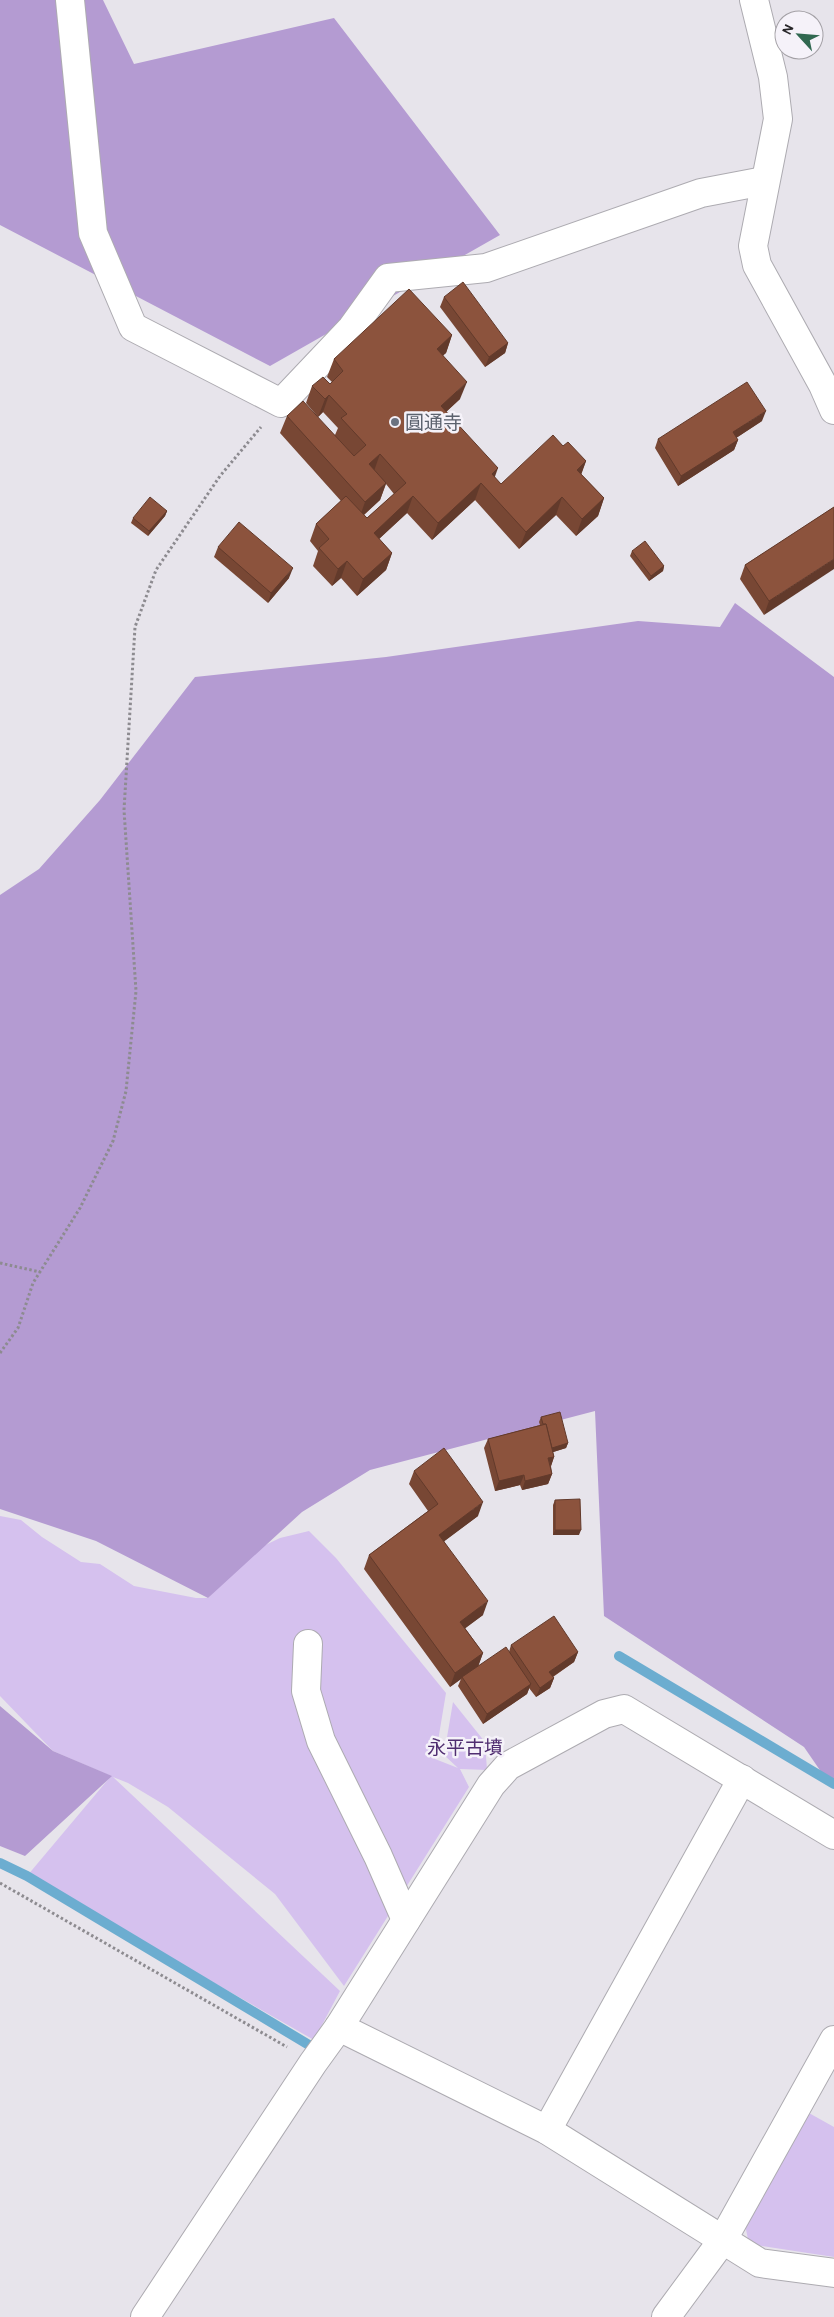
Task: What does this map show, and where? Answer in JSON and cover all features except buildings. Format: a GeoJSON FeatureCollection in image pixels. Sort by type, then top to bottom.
{"type":"FeatureCollection","features":[{"type":"Feature","properties":{"kind":"street"},"geometry":{"type":"LineString","coordinates":[[70,0],[94,233],[133,327],[281,403],[352,328],[388,278],[486,268],[701,192],[764,180]]}},
{"type":"Feature","properties":{"kind":"street"},"geometry":{"type":"LineString","coordinates":[[754,0],[777,94],[778,119],[771,160],[764,180],[753,246],[757,265],[823,385],[834,410]]}},
{"type":"Feature","properties":{"kind":"street"},"geometry":{"type":"LineString","coordinates":[[308,1644],[306,1691],[322,1740],[378,1856],[406,1920]]}},
{"type":"Feature","properties":{"kind":"street"},"geometry":{"type":"LineString","coordinates":[[145,2317],[313,2062],[339,2027],[491,1786],[508,1766],[604,1714],[624,1708],[834,1835]]}},
{"type":"Feature","properties":{"kind":"street"},"geometry":{"type":"LineString","coordinates":[[547,2130],[742,1779]]}},
{"type":"Feature","properties":{"kind":"street"},"geometry":{"type":"LineString","coordinates":[[339,2027],[547,2130],[760,2263],[834,2273]]}},
{"type":"Feature","properties":{"kind":"street"},"geometry":{"type":"LineString","coordinates":[[666,2317],[722,2241],[834,2040]]}},
{"type":"Feature","properties":{"kind":"path"},"geometry":{"type":"LineString","coordinates":[[0,1354],[18,1328],[33,1283],[80,1208],[113,1141],[126,1092],[136,991],[124,810],[136,627],[156,570],[220,476],[281,403]]}},
{"type":"Feature","properties":{"kind":"path"},"geometry":{"type":"LineString","coordinates":[[0,1263],[40,1272]]}},
{"type":"Feature","properties":{"kind":"path"},"geometry":{"type":"LineString","coordinates":[[0,1883],[313,2062]]}},
{"type":"Feature","properties":{"kind":"green space","name":"永平古墳"},"geometry":{"type":"Polygon","coordinates":[[[0,1516],[21,1520],[42,1537],[81,1562],[100,1564],[134,1586],[196,1598],[208,1598],[251,1552],[280,1538],[309,1531],[336,1558],[446,1693],[435,1759],[458,1768],[444,1755],[453,1702],[485,1742],[487,1770],[460,1769],[469,1787],[344,1986],[275,1894],[168,1807],[128,1783],[113,1777],[340,1991],[314,2040],[27,1876],[111,1776],[53,1751],[0,1696],[0,1516]]]}},
{"type":"Feature","properties":{"kind":"green space"},"geometry":{"type":"Polygon","coordinates":[[[800,2108],[834,2127],[834,2257],[749,2244],[743,2215],[800,2108]]]}},
{"type":"Feature","properties":{"kind":"shaded area"},"geometry":{"type":"Polygon","coordinates":[[[0,0],[103,0],[134,64],[334,18],[500,235],[270,366],[0,225],[0,0]]]}},
{"type":"Feature","properties":{"kind":"shaded area"},"geometry":{"type":"Polygon","coordinates":[[[735,603],[834,677],[834,1784],[826,1779],[804,1747],[604,1616],[595,1411],[370,1470],[302,1512],[208,1598],[96,1541],[0,1509],[0,895],[39,869],[100,800],[195,677],[386,657],[638,621],[720,627],[735,603]]]}},
{"type":"Feature","properties":{"kind":"shaded area"},"geometry":{"type":"Polygon","coordinates":[[[0,1706],[53,1751],[112,1776],[25,1856],[0,1846],[0,1706]]]}},
{"type":"Feature","properties":{"kind":"waterway"},"geometry":{"type":"LineString","coordinates":[[619,1656],[834,1784]]}},
{"type":"Feature","properties":{"kind":"waterway"},"geometry":{"type":"LineString","coordinates":[[0,1863],[27,1876],[319,2051]]}},
{"type":"Feature","properties":{"kind":"place","name":"圓通寺"},"geometry":{"type":"Point","coordinates":[395,422]}}]}
